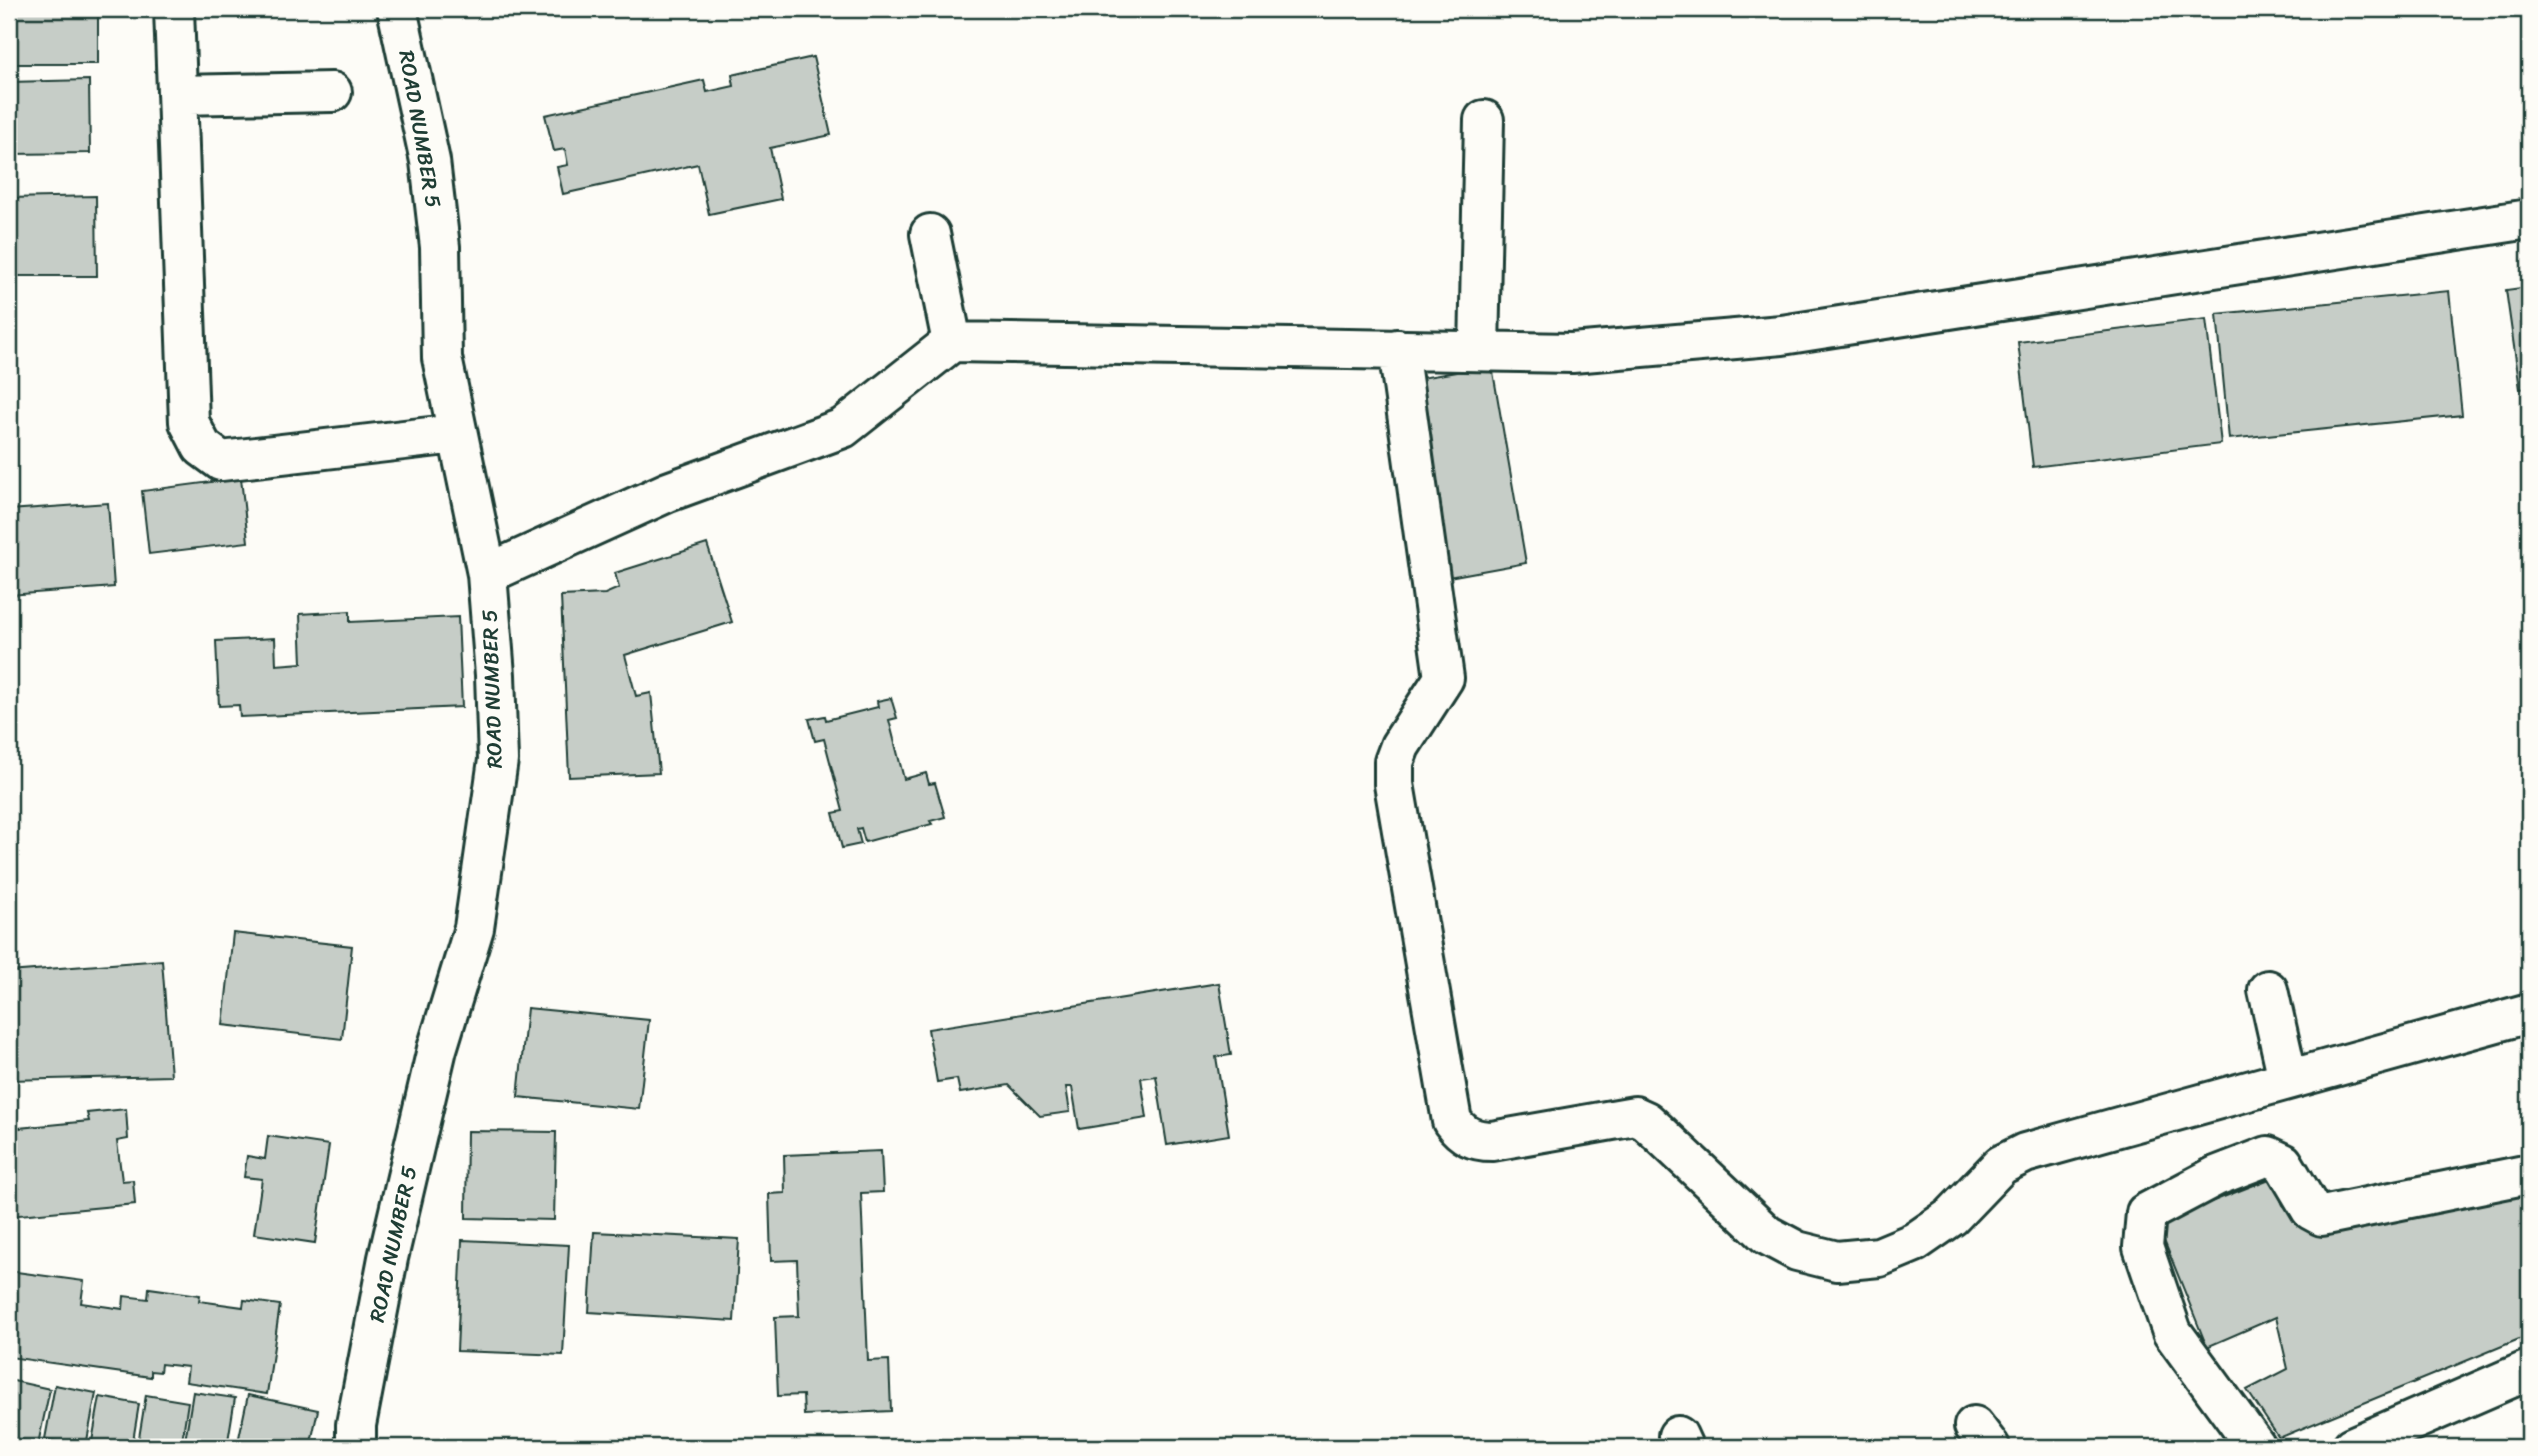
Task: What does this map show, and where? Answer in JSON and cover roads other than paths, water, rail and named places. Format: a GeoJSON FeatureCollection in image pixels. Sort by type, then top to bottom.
{"type":"FeatureCollection","features":[{"type":"Feature","properties":{"kind":"street"},"geometry":{"type":"LineString","coordinates":[[174,9],[189,422],[202,447],[221,461],[456,434]]}},
{"type":"Feature","properties":{"kind":"street","name":"ROAD NUMBER 5"},"geometry":{"type":"LineString","coordinates":[[356,1447],[356,1425],[388,1258],[438,1049],[476,915],[498,760],[487,574],[442,358],[440,247],[430,161],[397,9]]}},
{"type":"Feature","properties":{"kind":"street"},"geometry":{"type":"LineString","coordinates":[[177,95],[332,92]]}},
{"type":"Feature","properties":{"kind":"street"},"geometry":{"type":"LineString","coordinates":[[1479,351],[1484,120]]}},
{"type":"Feature","properties":{"kind":"street"},"geometry":{"type":"LineString","coordinates":[[487,574],[668,492],[843,428],[952,342],[1572,353],[1782,335],[2529,219]]}},
{"type":"Feature","properties":{"kind":"street"},"geometry":{"type":"LineString","coordinates":[[930,234],[952,342]]}},
{"type":"Feature","properties":{"kind":"street"},"geometry":{"type":"LineString","coordinates":[[1398,349],[1444,678],[1400,746],[1394,762],[1394,784],[1452,1121],[1461,1133],[1477,1141],[1492,1141],[1635,1116],[1646,1121],[1767,1235],[1797,1251],[1837,1261],[1879,1257],[1915,1242],[1951,1217],[2001,1165],[2025,1153],[2529,1013]]}},
{"type":"Feature","properties":{"kind":"street"},"geometry":{"type":"LineString","coordinates":[[2268,990],[2288,1079]]}},
{"type":"Feature","properties":{"kind":"street"},"geometry":{"type":"LineString","coordinates":[[2256,1447],[2172,1332],[2143,1247],[2146,1213],[2216,1175],[2268,1156],[2283,1163],[2311,1210],[2322,1216],[2529,1174]]}},
{"type":"Feature","properties":{"kind":"street"},"geometry":{"type":"LineString","coordinates":[[2352,1447],[2529,1370]]}}]}
